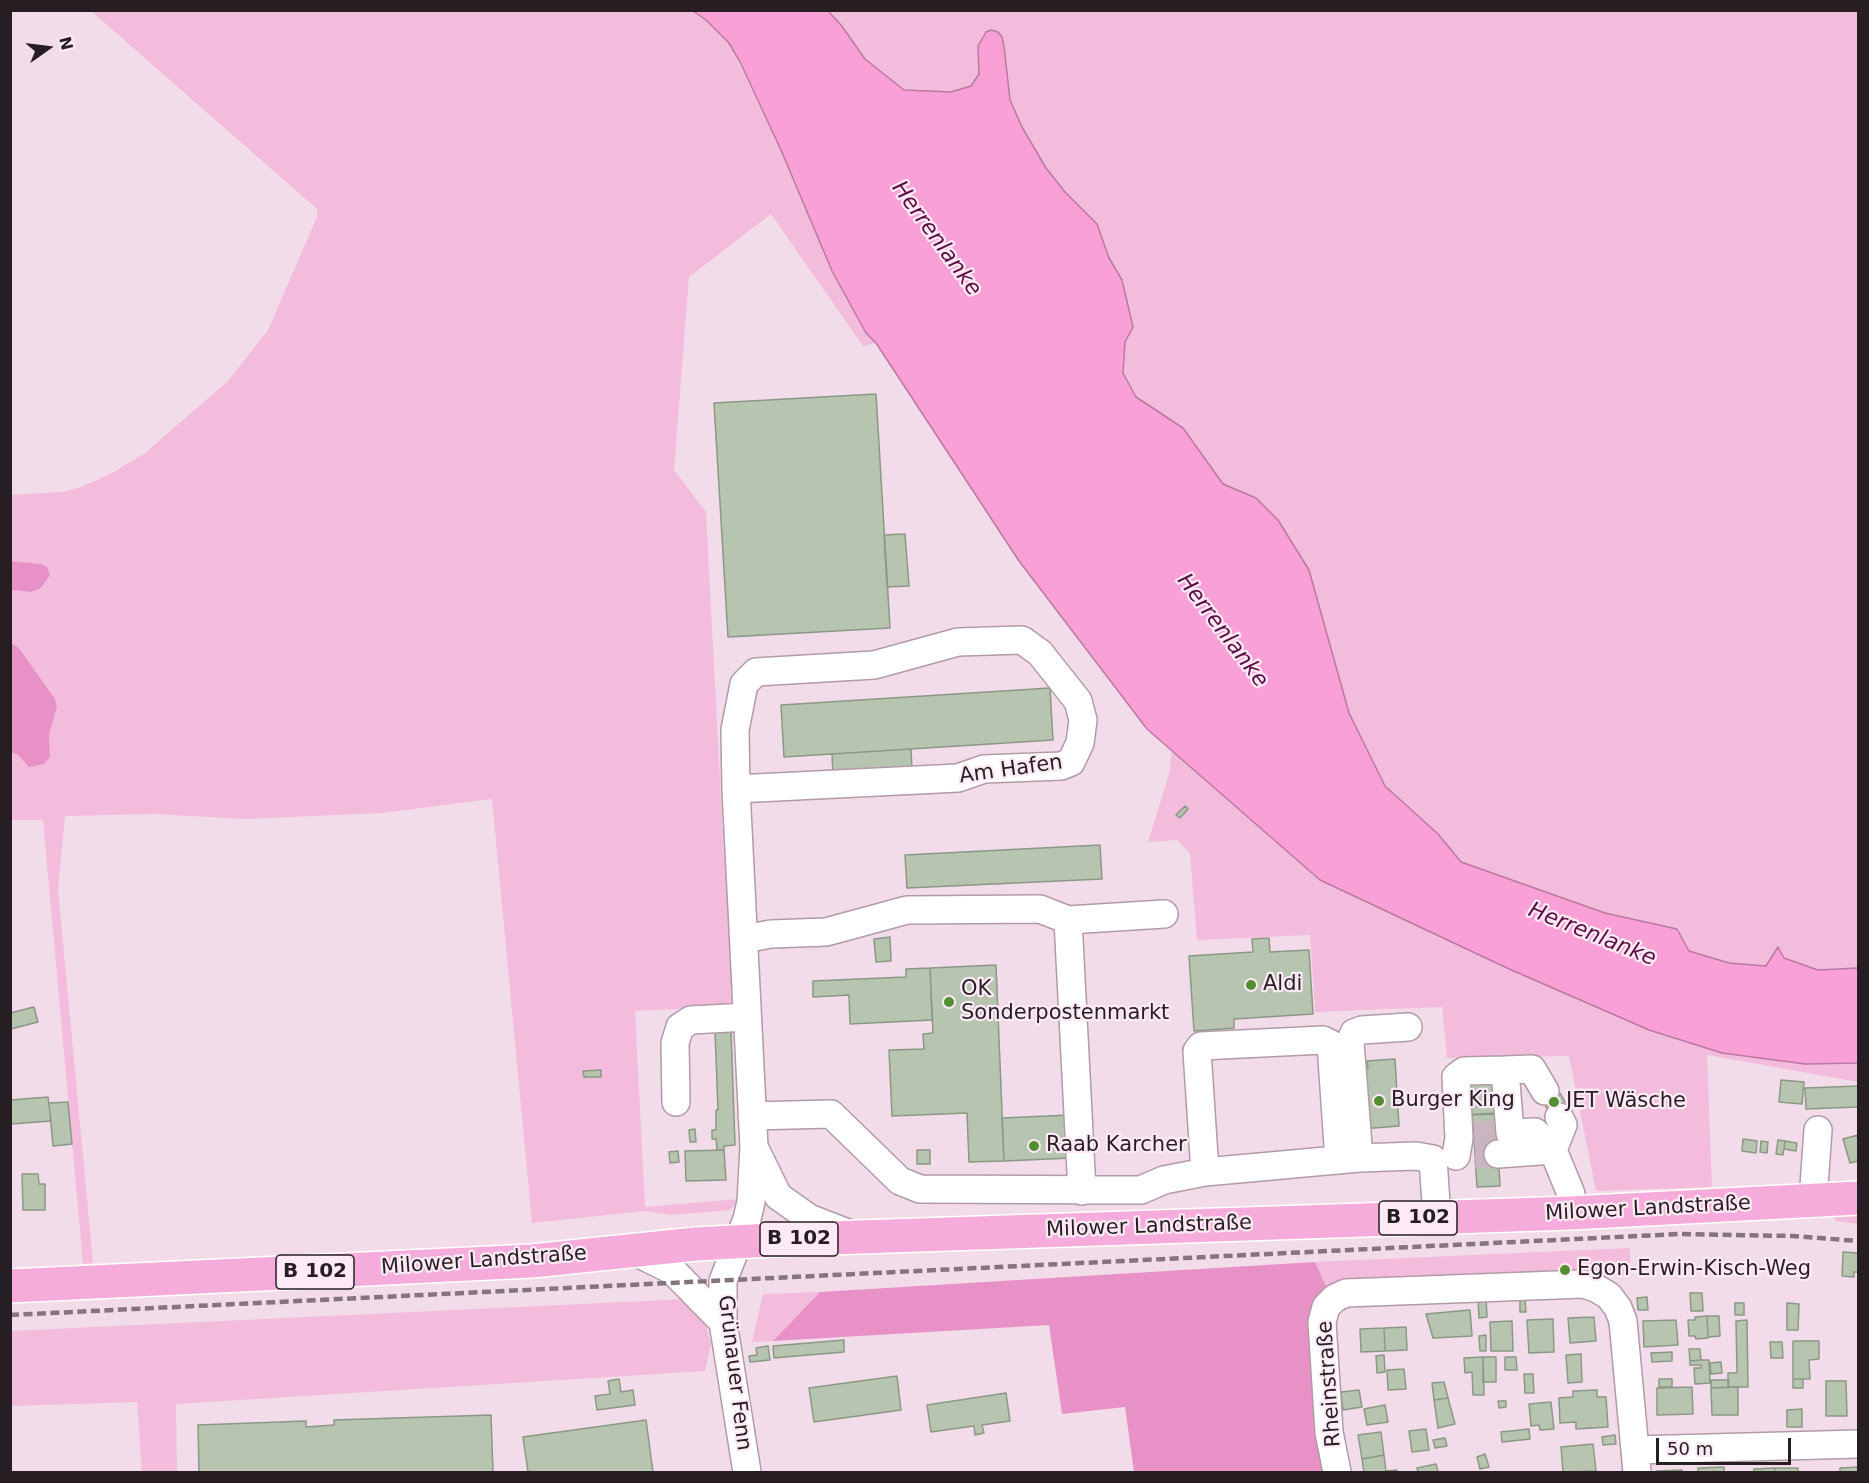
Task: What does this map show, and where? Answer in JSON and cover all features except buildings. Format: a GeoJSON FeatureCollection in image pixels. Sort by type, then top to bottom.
{"type":"FeatureCollection","features":[{"type":"Feature","properties":{"kind":"main road","name":"Milower Landstraße"},"geometry":{"type":"LineString","coordinates":[[10,1286],[532,1261],[738,1241],[1571,1213],[1858,1198]]}},
{"type":"Feature","properties":{"kind":"street","name":"Am Hafen"},"geometry":{"type":"LineString","coordinates":[[736,789],[958,778],[984,769],[1061,766],[1071,762],[1080,743],[1083,720],[1078,701],[1040,653],[1022,640],[958,642],[874,665],[756,672],[744,684],[735,730],[736,789],[738,822],[758,937],[747,1017],[753,1147],[751,1202],[738,1241]]}},
{"type":"Feature","properties":{"kind":"street"},"geometry":{"type":"LineString","coordinates":[[758,937],[826,932],[907,910],[1040,909],[1068,920],[1164,914]]}},
{"type":"Feature","properties":{"kind":"street"},"geometry":{"type":"LineString","coordinates":[[1068,920],[1082,1191]]}},
{"type":"Feature","properties":{"kind":"street"},"geometry":{"type":"LineString","coordinates":[[676,1102],[675,1043],[680,1027],[691,1020],[747,1017]]}},
{"type":"Feature","properties":{"kind":"street"},"geometry":{"type":"LineString","coordinates":[[1349,1159],[1350,1042],[1354,1033],[1362,1030],[1408,1027]]}},
{"type":"Feature","properties":{"kind":"street"},"geometry":{"type":"LineString","coordinates":[[1206,1172],[1197,1051],[1201,1046],[1323,1040],[1331,1044],[1349,1159]]}},
{"type":"Feature","properties":{"kind":"street"},"geometry":{"type":"LineString","coordinates":[[1475,1145],[1456,1077],[1464,1071],[1532,1069],[1545,1091]]}},
{"type":"Feature","properties":{"kind":"street"},"geometry":{"type":"LineString","coordinates":[[1437,1218],[1475,1145],[1505,1070]]}},
{"type":"Feature","properties":{"kind":"street","name":"Milower Landstraße"},"geometry":{"type":"LineString","coordinates":[[752,1116],[831,1114],[900,1181],[920,1189],[1141,1190],[1164,1180],[1206,1172],[1402,1156],[1475,1145],[1553,1150]]}},
{"type":"Feature","properties":{"kind":"street"},"geometry":{"type":"LineString","coordinates":[[1559,1117],[1563,1125],[1553,1150],[1570,1194],[1571,1213]]}},
{"type":"Feature","properties":{"kind":"street"},"geometry":{"type":"LineString","coordinates":[[1813,1200],[1818,1130]]}},
{"type":"Feature","properties":{"kind":"street","name":"Milower Landstraße"},"geometry":{"type":"LineString","coordinates":[[753,1147],[778,1197],[809,1218],[860,1238]]}},
{"type":"Feature","properties":{"kind":"street","name":"Grünauer Fenn"},"geometry":{"type":"LineString","coordinates":[[738,1241],[723,1281],[723,1322],[747,1473]]}},
{"type":"Feature","properties":{"kind":"street"},"geometry":{"type":"LineString","coordinates":[[633,1251],[672,1269],[723,1322]]}},
{"type":"Feature","properties":{"kind":"street","name":"Rheinstraße"},"geometry":{"type":"LineString","coordinates":[[1337,1473],[1329,1432],[1322,1323],[1326,1307],[1335,1298],[1346,1293],[1583,1284],[1596,1288],[1609,1296],[1623,1320],[1636,1461]]}},
{"type":"Feature","properties":{"kind":"street"},"geometry":{"type":"LineString","coordinates":[[1636,1461],[1858,1444]]}},
{"type":"Feature","properties":{"kind":"shaded area"},"geometry":{"type":"Polygon","coordinates":[[[693,10],[729,43],[781,150],[832,271],[866,333],[876,343],[863,346],[771,214],[689,277],[674,470],[706,512],[724,856],[729,857],[736,1006],[635,1011],[645,1207],[739,1199],[730,1210],[671,1215],[645,1211],[532,1223],[492,799],[382,813],[245,819],[155,814],[65,816],[58,889],[93,1263],[83,1264],[43,820],[10,820],[11,752],[18,755],[29,767],[50,757],[49,735],[57,707],[55,699],[19,648],[11,642],[11,590],[31,592],[41,588],[41,564],[11,561],[11,495],[62,492],[81,487],[112,473],[145,453],[228,381],[268,330],[317,217],[317,209],[91,11],[693,10]]]}},
{"type":"Feature","properties":{"kind":"shaded area"},"geometry":{"type":"Polygon","coordinates":[[[827,11],[1858,11],[1858,968],[1818,970],[1784,958],[1778,948],[1766,966],[1729,963],[1689,951],[1677,929],[1605,913],[1461,862],[1438,834],[1385,786],[1349,713],[1309,570],[1256,498],[1223,484],[1183,428],[1136,397],[1122,373],[1125,342],[1133,327],[1122,280],[1109,258],[1097,224],[1065,192],[1046,168],[1022,127],[1010,100],[1004,46],[978,46],[979,74],[971,86],[951,92],[904,90],[865,59],[841,25],[827,11]]]}},
{"type":"Feature","properties":{"kind":"shaded area"},"geometry":{"type":"Polygon","coordinates":[[[11,561],[41,564],[47,567],[50,575],[41,588],[31,592],[11,590],[11,561]]]}},
{"type":"Feature","properties":{"kind":"shaded area"},"geometry":{"type":"Polygon","coordinates":[[[10,642],[19,648],[55,699],[57,707],[49,735],[50,757],[44,764],[29,767],[18,755],[11,752],[10,642]]]}},
{"type":"Feature","properties":{"kind":"shaded area"},"geometry":{"type":"Polygon","coordinates":[[[1172,750],[1320,880],[1805,1064],[1858,1063],[1858,1082],[1707,1055],[1712,1187],[1596,1191],[1569,1056],[1447,1058],[1442,1007],[1315,1012],[1310,935],[1197,940],[1190,853],[1177,840],[1148,842],[1169,774],[1172,750]]]}},
{"type":"Feature","properties":{"kind":"shaded area"},"geometry":{"type":"Polygon","coordinates":[[[1833,1211],[1858,1211],[1858,1224],[1836,1221],[1833,1211]]]}},
{"type":"Feature","properties":{"kind":"shaded area"},"geometry":{"type":"Polygon","coordinates":[[[1630,1248],[1630,1275],[1349,1286],[1330,1295],[1315,1262],[1630,1248]]]}},
{"type":"Feature","properties":{"kind":"shaded area"},"geometry":{"type":"Polygon","coordinates":[[[1315,1262],[1330,1295],[1331,1472],[1134,1472],[1125,1407],[1062,1414],[1049,1325],[773,1341],[820,1292],[1315,1262]]]}},
{"type":"Feature","properties":{"kind":"shaded area"},"geometry":{"type":"Polygon","coordinates":[[[820,1292],[773,1341],[752,1342],[763,1294],[820,1292]]]}},
{"type":"Feature","properties":{"kind":"shaded area"},"geometry":{"type":"Polygon","coordinates":[[[688,1299],[705,1322],[711,1344],[705,1371],[176,1404],[177,1472],[142,1472],[137,1402],[11,1406],[10,1331],[688,1299]]]}},
{"type":"Feature","properties":{"kind":"water","name":"Herrenlanke"},"geometry":{"type":"Polygon","coordinates":[[[693,11],[828,11],[865,59],[904,90],[951,92],[971,86],[979,74],[978,46],[986,32],[991,30],[998,32],[1004,46],[1010,100],[1022,127],[1046,168],[1065,192],[1097,224],[1109,258],[1122,280],[1133,327],[1125,342],[1123,373],[1136,397],[1183,428],[1223,484],[1256,498],[1278,520],[1309,570],[1349,713],[1385,786],[1438,834],[1461,862],[1605,913],[1677,929],[1689,951],[1729,963],[1766,966],[1778,947],[1784,958],[1818,970],[1858,968],[1858,1063],[1805,1064],[1722,1053],[1649,1030],[1507,968],[1320,880],[1147,729],[1019,561],[876,343],[866,333],[832,271],[781,150],[740,62],[729,43],[706,20],[693,11]]]}},
{"type":"Feature","properties":{"kind":"tunnel"},"geometry":{"type":"LineString","coordinates":[[1474,1135],[1497,1134]]}},
{"type":"Feature","properties":{"kind":"tunnel"},"geometry":{"type":"LineString","coordinates":[[1475,1155],[1498,1154]]}},
{"type":"Feature","properties":{"kind":"railway"},"geometry":{"type":"LineString","coordinates":[[10,1315],[1679,1234],[1793,1236],[1858,1241]]}},
{"type":"Feature","properties":{"kind":"place","name":"Aldi"},"geometry":{"type":"Point","coordinates":[1251,985]}},
{"type":"Feature","properties":{"kind":"place","name":"OK Sonderpostenmarkt"},"geometry":{"type":"Point","coordinates":[949,1002]}},
{"type":"Feature","properties":{"kind":"place","name":"Burger King"},"geometry":{"type":"Point","coordinates":[1379,1101]}},
{"type":"Feature","properties":{"kind":"place","name":"JET Wäsche"},"geometry":{"type":"Point","coordinates":[1554,1102]}},
{"type":"Feature","properties":{"kind":"place","name":"Raab Karcher"},"geometry":{"type":"Point","coordinates":[1034,1146]}},
{"type":"Feature","properties":{"kind":"place","name":"Egon-Erwin-Kisch-Weg"},"geometry":{"type":"Point","coordinates":[1565,1270]}}]}
